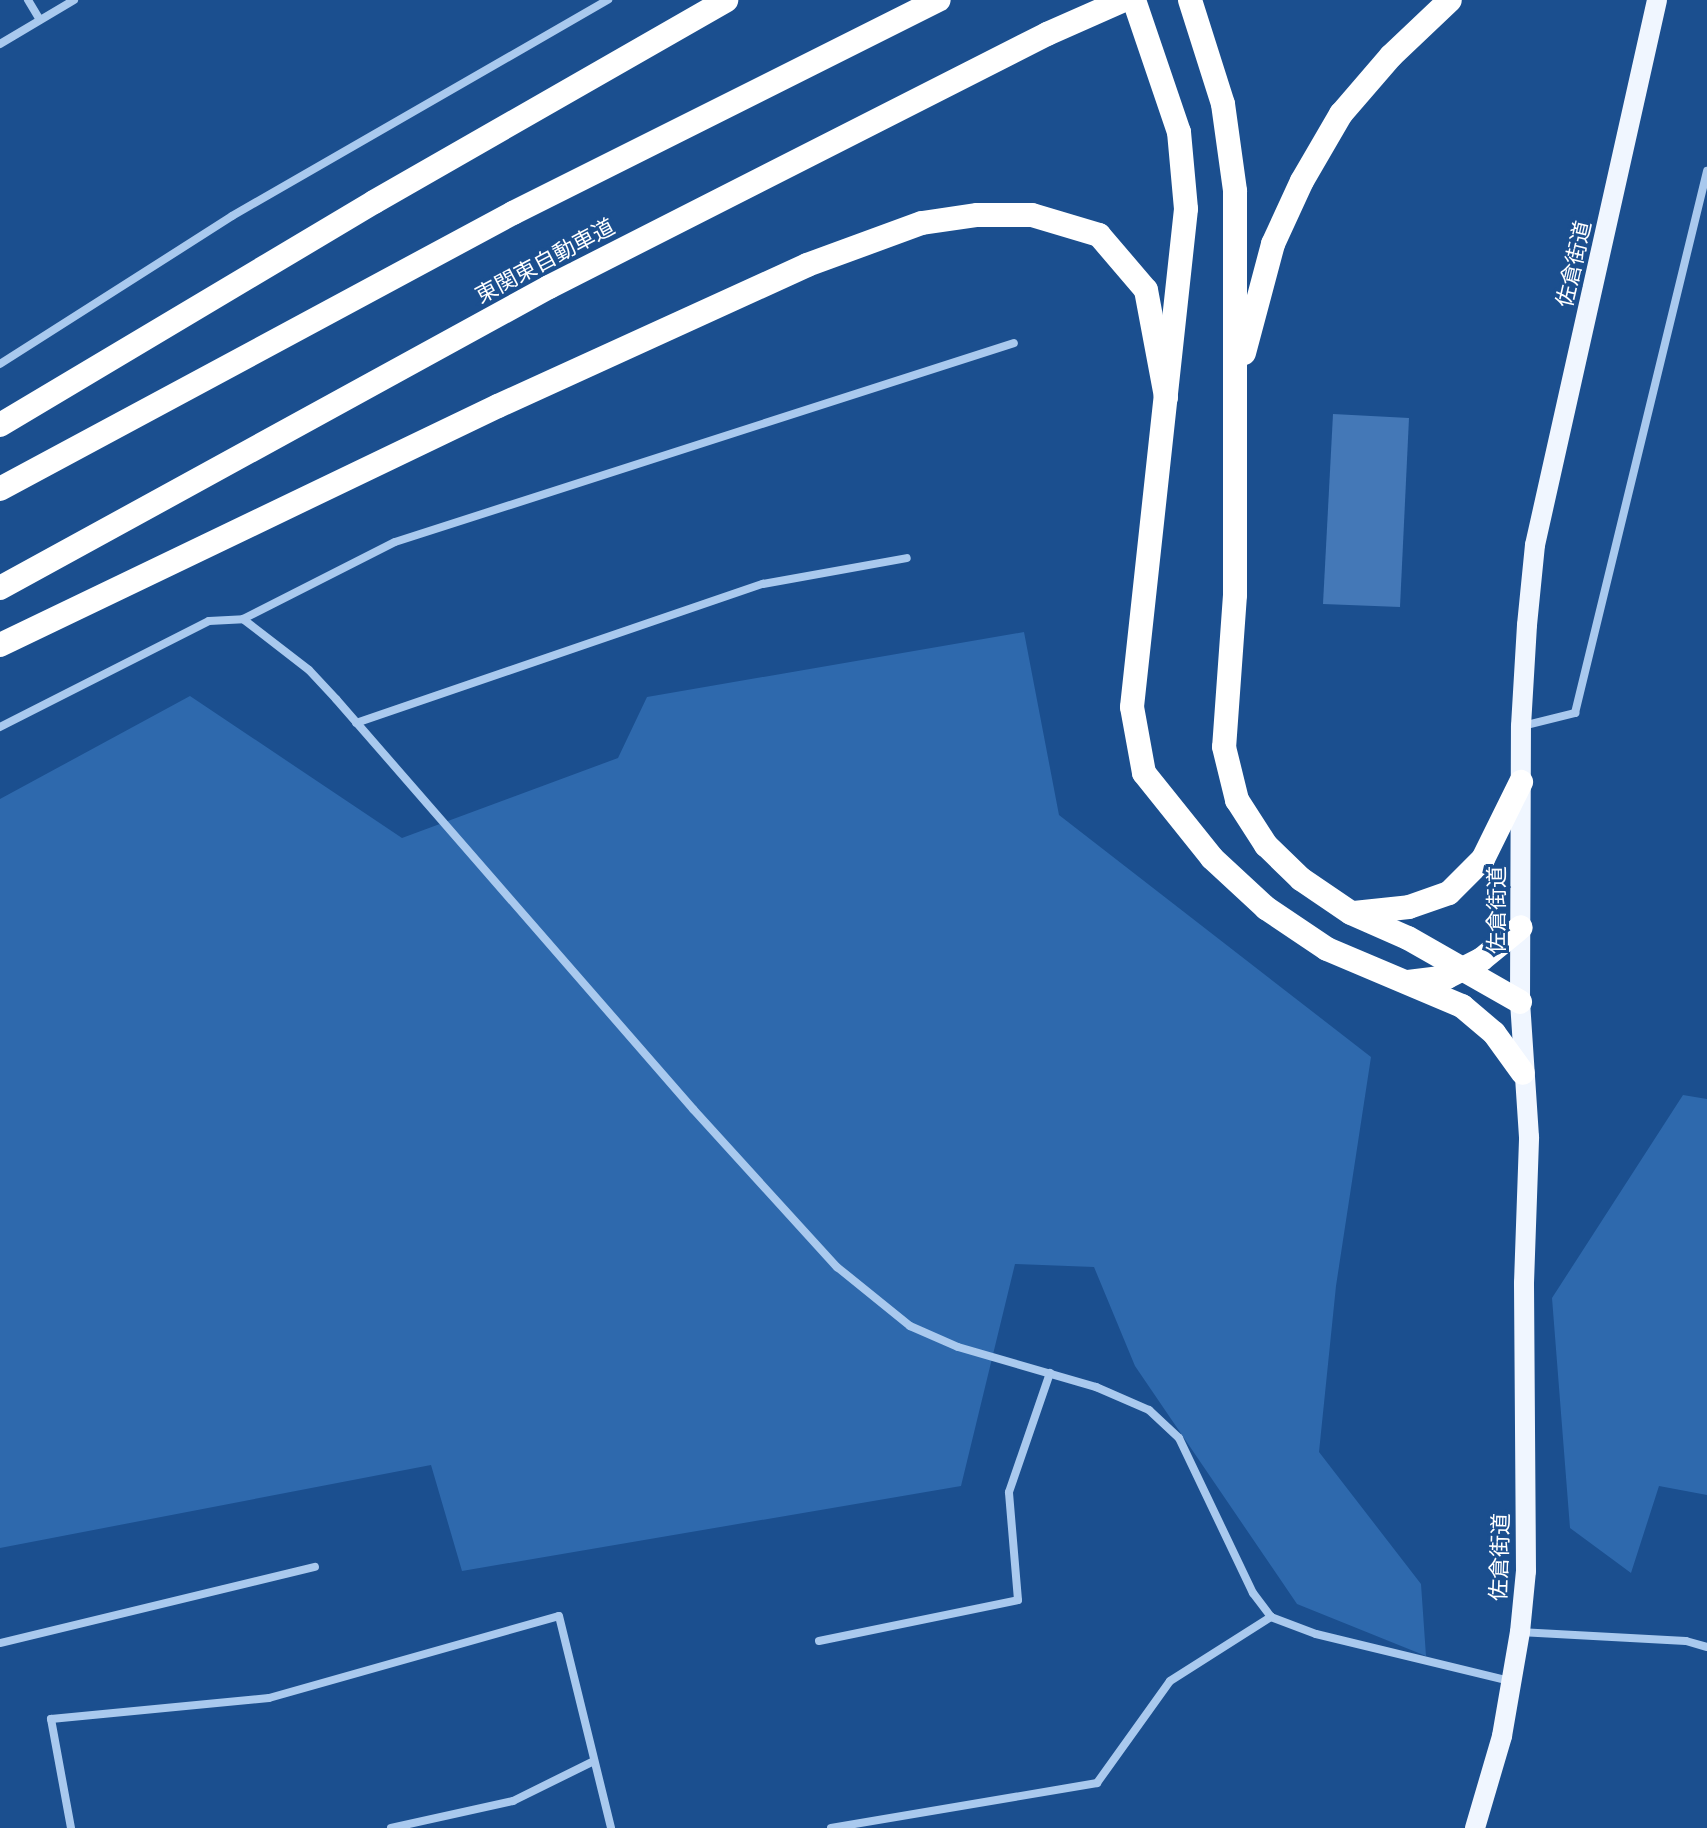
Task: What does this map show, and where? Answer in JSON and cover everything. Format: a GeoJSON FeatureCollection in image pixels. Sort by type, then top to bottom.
{"type":"FeatureCollection","features":[{"type":"Feature","properties":{"kind":"highway"},"geometry":{"type":"LineString","coordinates":[[0,425],[374,202],[726,0]]}},
{"type":"Feature","properties":{"kind":"highway"},"geometry":{"type":"LineString","coordinates":[[0,489],[513,213],[939,0]]}},
{"type":"Feature","properties":{"kind":"highway","name":"東関東自動車道"},"geometry":{"type":"LineString","coordinates":[[0,588],[549,287],[1047,34],[1124,0]]}},
{"type":"Feature","properties":{"kind":"highway"},"geometry":{"type":"LineString","coordinates":[[1134,0],[1179,132],[1186,209],[1132,707],[1144,773],[1212,858],[1266,908],[1327,949],[1462,1006],[1494,1033],[1523,1073]]}},
{"type":"Feature","properties":{"kind":"highway"},"geometry":{"type":"LineString","coordinates":[[1190,0],[1223,104],[1235,191],[1235,595],[1224,747],[1237,800],[1266,845],[1301,879],[1351,913],[1408,938],[1520,1002]]}},
{"type":"Feature","properties":{"kind":"highway"},"geometry":{"type":"LineString","coordinates":[[1235,384],[1273,244],[1302,181],[1341,114],[1391,56],[1450,0]]}},
{"type":"Feature","properties":{"kind":"highway"},"geometry":{"type":"LineString","coordinates":[[0,645],[484,412],[807,265],[922,223],[977,215],[1032,215],[1099,235],[1146,290],[1166,397]]}},
{"type":"Feature","properties":{"kind":"highway"},"geometry":{"type":"LineString","coordinates":[[1351,913],[1409,907],[1449,893],[1483,859],[1521,782]]}},
{"type":"Feature","properties":{"kind":"highway"},"geometry":{"type":"LineString","coordinates":[[1404,982],[1447,977],[1482,959],[1521,927]]}},
{"type":"Feature","properties":{"kind":"main road","name":"佐倉街道"},"geometry":{"type":"LineString","coordinates":[[1475,1828],[1502,1736],[1520,1632],[1526,1571],[1524,1283],[1529,1137],[1520,1002],[1521,726],[1535,545],[1657,0]]}},
{"type":"Feature","properties":{"kind":"street"},"geometry":{"type":"LineString","coordinates":[[28,0],[40,20]]}},
{"type":"Feature","properties":{"kind":"street"},"geometry":{"type":"LineString","coordinates":[[0,44],[74,0]]}},
{"type":"Feature","properties":{"kind":"street"},"geometry":{"type":"LineString","coordinates":[[0,364],[232,216],[608,0]]}},
{"type":"Feature","properties":{"kind":"street"},"geometry":{"type":"LineString","coordinates":[[1521,726],[1575,713],[1707,171]]}},
{"type":"Feature","properties":{"kind":"street"},"geometry":{"type":"LineString","coordinates":[[0,727],[209,621],[243,619],[395,542],[1014,343]]}},
{"type":"Feature","properties":{"kind":"street"},"geometry":{"type":"LineString","coordinates":[[356,723],[763,584],[907,558]]}},
{"type":"Feature","properties":{"kind":"street"},"geometry":{"type":"LineString","coordinates":[[243,619],[309,670],[693,1109],[837,1267],[910,1326],[958,1347],[1096,1387],[1149,1410],[1179,1438],[1253,1593],[1271,1617],[1316,1634],[1512,1681]]}},
{"type":"Feature","properties":{"kind":"street"},"geometry":{"type":"LineString","coordinates":[[819,1641],[1018,1600],[1009,1492],[1050,1373]]}},
{"type":"Feature","properties":{"kind":"street"},"geometry":{"type":"LineString","coordinates":[[0,1643],[315,1567]]}},
{"type":"Feature","properties":{"kind":"street"},"geometry":{"type":"LineString","coordinates":[[71,1828],[51,1719],[269,1698],[559,1616],[611,1828]]}},
{"type":"Feature","properties":{"kind":"street"},"geometry":{"type":"LineString","coordinates":[[831,1828],[1097,1783],[1170,1681],[1271,1617]]}},
{"type":"Feature","properties":{"kind":"street"},"geometry":{"type":"LineString","coordinates":[[1520,1632],[1686,1641],[1707,1647]]}},
{"type":"Feature","properties":{"kind":"street"},"geometry":{"type":"LineString","coordinates":[[391,1828],[513,1801],[594,1761]]}},
{"type":"Feature","properties":{"kind":"shaded area"},"geometry":{"type":"Polygon","coordinates":[[[1024,632],[1059,815],[1371,1057],[1336,1286],[1319,1452],[1421,1584],[1426,1656],[1297,1604],[1135,1366],[1094,1267],[1015,1264],[961,1486],[462,1571],[431,1465],[0,1548],[0,799],[190,696],[402,838],[618,758],[647,697],[1024,632]]]}},
{"type":"Feature","properties":{"kind":"shaded area"},"geometry":{"type":"Polygon","coordinates":[[[1683,1095],[1707,1099],[1707,1495],[1659,1486],[1631,1573],[1570,1528],[1552,1298],[1683,1095]]]}},
{"type":"Feature","properties":{"kind":"building"},"geometry":{"type":"Polygon","coordinates":[[[1333,414],[1409,418],[1400,607],[1323,604],[1333,414]]]}}]}
